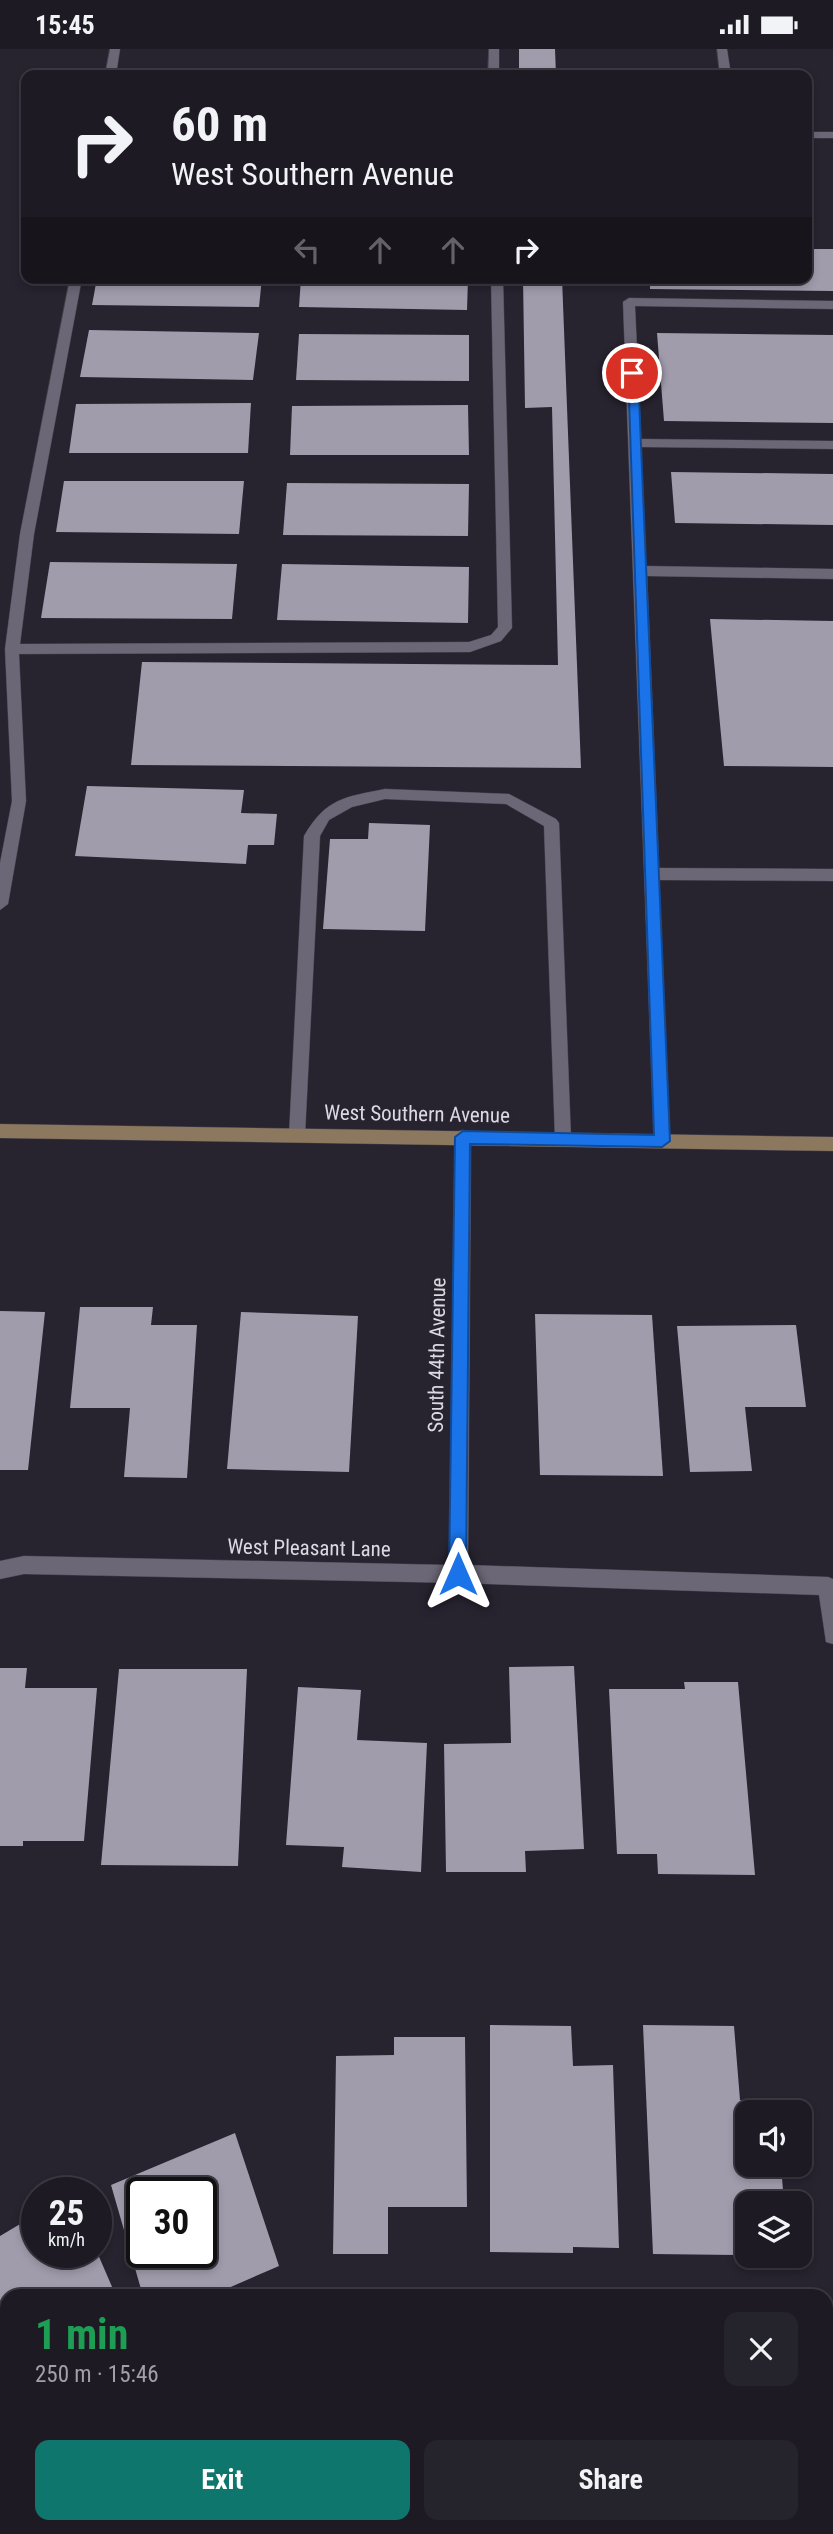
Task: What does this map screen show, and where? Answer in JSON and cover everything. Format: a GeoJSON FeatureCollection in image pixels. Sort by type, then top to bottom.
{"type":"FeatureCollection","features":[{"type":"Feature","properties":{"kind":"main road","name":"West Southern Avenue"},"geometry":{"type":"LineString","coordinates":[[0,1131],[833,1144]]}},
{"type":"Feature","properties":{"kind":"street"},"geometry":{"type":"LineString","coordinates":[[112,70],[115,49]]}},
{"type":"Feature","properties":{"kind":"street"},"geometry":{"type":"LineString","coordinates":[[494,49],[494,70]]}},
{"type":"Feature","properties":{"kind":"street"},"geometry":{"type":"LineString","coordinates":[[722,49],[725,70]]}},
{"type":"Feature","properties":{"kind":"street"},"geometry":{"type":"LineString","coordinates":[[812,135],[833,135]]}},
{"type":"Feature","properties":{"kind":"street"},"geometry":{"type":"LineString","coordinates":[[0,904],[19,801],[12,649],[27,534],[75,284]]}},
{"type":"Feature","properties":{"kind":"street"},"geometry":{"type":"LineString","coordinates":[[12,649],[470,647],[496,638],[505,628],[497,284]]}},
{"type":"Feature","properties":{"kind":"street"},"geometry":{"type":"LineString","coordinates":[[662,1141],[629,302],[833,305]]}},
{"type":"Feature","properties":{"kind":"street"},"geometry":{"type":"LineString","coordinates":[[635,443],[833,445]]}},
{"type":"Feature","properties":{"kind":"street"},"geometry":{"type":"LineString","coordinates":[[639,571],[833,574]]}},
{"type":"Feature","properties":{"kind":"street"},"geometry":{"type":"LineString","coordinates":[[297,1135],[312,836],[324,817],[348,802],[385,794],[509,799],[551,823],[563,1139]]}},
{"type":"Feature","properties":{"kind":"street"},"geometry":{"type":"LineString","coordinates":[[651,874],[833,875]]}},
{"type":"Feature","properties":{"kind":"street","name":"South 44th Avenue"},"geometry":{"type":"LineString","coordinates":[[458,1574],[463,1137]]}},
{"type":"Feature","properties":{"kind":"street","name":"West Pleasant Lane"},"geometry":{"type":"LineString","coordinates":[[0,1570],[24,1565],[458,1574],[828,1586],[833,1635]]}},
{"type":"Feature","properties":{"kind":"building"},"geometry":{"type":"Polygon","coordinates":[[[519,49],[555,49],[556,70],[519,70],[519,49]]]}},
{"type":"Feature","properties":{"kind":"building"},"geometry":{"type":"Polygon","coordinates":[[[812,249],[833,249],[833,291],[650,289],[650,284],[812,284],[812,249]]]}},
{"type":"Feature","properties":{"kind":"building"},"geometry":{"type":"Polygon","coordinates":[[[96,284],[261,284],[259,307],[92,305],[96,284]]]}},
{"type":"Feature","properties":{"kind":"building"},"geometry":{"type":"Polygon","coordinates":[[[301,284],[468,284],[467,310],[299,307],[301,284]]]}},
{"type":"Feature","properties":{"kind":"building"},"geometry":{"type":"Polygon","coordinates":[[[523,284],[562,284],[581,768],[131,765],[142,662],[558,665],[552,407],[525,408],[523,284]]]}},
{"type":"Feature","properties":{"kind":"building"},"geometry":{"type":"Polygon","coordinates":[[[89,330],[259,333],[253,380],[80,377],[89,330]]]}},
{"type":"Feature","properties":{"kind":"building"},"geometry":{"type":"Polygon","coordinates":[[[657,333],[833,335],[833,423],[664,421],[657,333]]]}},
{"type":"Feature","properties":{"kind":"building"},"geometry":{"type":"Polygon","coordinates":[[[299,334],[469,335],[469,381],[296,380],[299,334]]]}},
{"type":"Feature","properties":{"kind":"building"},"geometry":{"type":"Polygon","coordinates":[[[251,403],[248,453],[69,453],[76,404],[251,403]]]}},
{"type":"Feature","properties":{"kind":"building"},"geometry":{"type":"Polygon","coordinates":[[[468,405],[469,455],[290,455],[292,406],[468,405]]]}},
{"type":"Feature","properties":{"kind":"building"},"geometry":{"type":"Polygon","coordinates":[[[671,472],[833,474],[833,525],[675,523],[671,472]]]}},
{"type":"Feature","properties":{"kind":"building"},"geometry":{"type":"Polygon","coordinates":[[[64,481],[244,481],[239,534],[56,532],[64,481]]]}},
{"type":"Feature","properties":{"kind":"building"},"geometry":{"type":"Polygon","coordinates":[[[287,483],[469,484],[468,536],[283,535],[287,483]]]}},
{"type":"Feature","properties":{"kind":"building"},"geometry":{"type":"Polygon","coordinates":[[[50,562],[237,564],[232,619],[41,618],[50,562]]]}},
{"type":"Feature","properties":{"kind":"building"},"geometry":{"type":"Polygon","coordinates":[[[282,564],[469,567],[468,623],[277,620],[282,564]]]}},
{"type":"Feature","properties":{"kind":"building"},"geometry":{"type":"Polygon","coordinates":[[[710,619],[833,621],[833,767],[724,766],[710,619]]]}},
{"type":"Feature","properties":{"kind":"building"},"geometry":{"type":"Polygon","coordinates":[[[87,786],[244,790],[241,813],[277,814],[274,845],[248,845],[246,864],[75,856],[87,786]]]}},
{"type":"Feature","properties":{"kind":"building"},"geometry":{"type":"Polygon","coordinates":[[[369,823],[430,825],[425,931],[323,929],[330,839],[368,839],[369,823]]]}},
{"type":"Feature","properties":{"kind":"building"},"geometry":{"type":"Polygon","coordinates":[[[80,1307],[153,1307],[151,1325],[197,1325],[187,1478],[124,1477],[130,1408],[70,1408],[80,1307]]]}},
{"type":"Feature","properties":{"kind":"building"},"geometry":{"type":"Polygon","coordinates":[[[0,1311],[45,1312],[28,1470],[0,1470],[0,1311]]]}},
{"type":"Feature","properties":{"kind":"building"},"geometry":{"type":"Polygon","coordinates":[[[241,1312],[358,1316],[349,1472],[227,1469],[241,1312]]]}},
{"type":"Feature","properties":{"kind":"building"},"geometry":{"type":"Polygon","coordinates":[[[535,1314],[652,1315],[663,1476],[540,1475],[535,1314]]]}},
{"type":"Feature","properties":{"kind":"building"},"geometry":{"type":"Polygon","coordinates":[[[796,1325],[806,1407],[745,1407],[752,1471],[690,1472],[677,1326],[796,1325]]]}},
{"type":"Feature","properties":{"kind":"building"},"geometry":{"type":"Polygon","coordinates":[[[574,1666],[584,1849],[525,1851],[526,1872],[446,1872],[444,1744],[511,1743],[509,1667],[574,1666]]]}},
{"type":"Feature","properties":{"kind":"building"},"geometry":{"type":"Polygon","coordinates":[[[0,1668],[27,1668],[25,1688],[97,1688],[84,1841],[23,1841],[23,1846],[0,1846],[0,1668]]]}},
{"type":"Feature","properties":{"kind":"building"},"geometry":{"type":"Polygon","coordinates":[[[119,1669],[247,1669],[238,1866],[101,1865],[119,1669]]]}},
{"type":"Feature","properties":{"kind":"building"},"geometry":{"type":"Polygon","coordinates":[[[684,1682],[738,1682],[755,1875],[658,1874],[657,1854],[617,1854],[609,1689],[685,1689],[684,1682]]]}},
{"type":"Feature","properties":{"kind":"building"},"geometry":{"type":"Polygon","coordinates":[[[298,1687],[361,1690],[357,1740],[427,1743],[421,1872],[342,1867],[344,1847],[286,1845],[298,1687]]]}},
{"type":"Feature","properties":{"kind":"building"},"geometry":{"type":"Polygon","coordinates":[[[490,2025],[571,2026],[573,2066],[613,2065],[619,2248],[573,2247],[573,2253],[490,2252],[490,2025]]]}},
{"type":"Feature","properties":{"kind":"building"},"geometry":{"type":"Polygon","coordinates":[[[643,2025],[734,2026],[740,2100],[735,2100],[735,2177],[782,2177],[783,2191],[735,2191],[735,2255],[653,2254],[643,2025]]]}},
{"type":"Feature","properties":{"kind":"building"},"geometry":{"type":"Polygon","coordinates":[[[394,2037],[465,2037],[467,2207],[388,2207],[388,2254],[333,2254],[336,2056],[394,2055],[394,2037]]]}},
{"type":"Feature","properties":{"kind":"building"},"geometry":{"type":"Polygon","coordinates":[[[235,2133],[279,2266],[226,2289],[141,2289],[135,2268],[217,2268],[217,2177],[130,2177],[235,2133]]]}},
{"type":"Feature","properties":{"kind":"building"},"geometry":{"type":"Polygon","coordinates":[[[126,2179],[126,2237],[112,2188],[112,2185],[126,2179]]]}},
{"type":"Feature","properties":{"kind":"building"},"geometry":{"type":"Polygon","coordinates":[[[21,2224],[21,2268],[104,2268],[113,2289],[0,2289],[0,2236],[21,2224]]]}},
{"type":"Feature","properties":{"kind":"route"},"geometry":{"type":"LineString","coordinates":[[458,1574],[463,1137],[662,1141],[632,373]]}}]}
